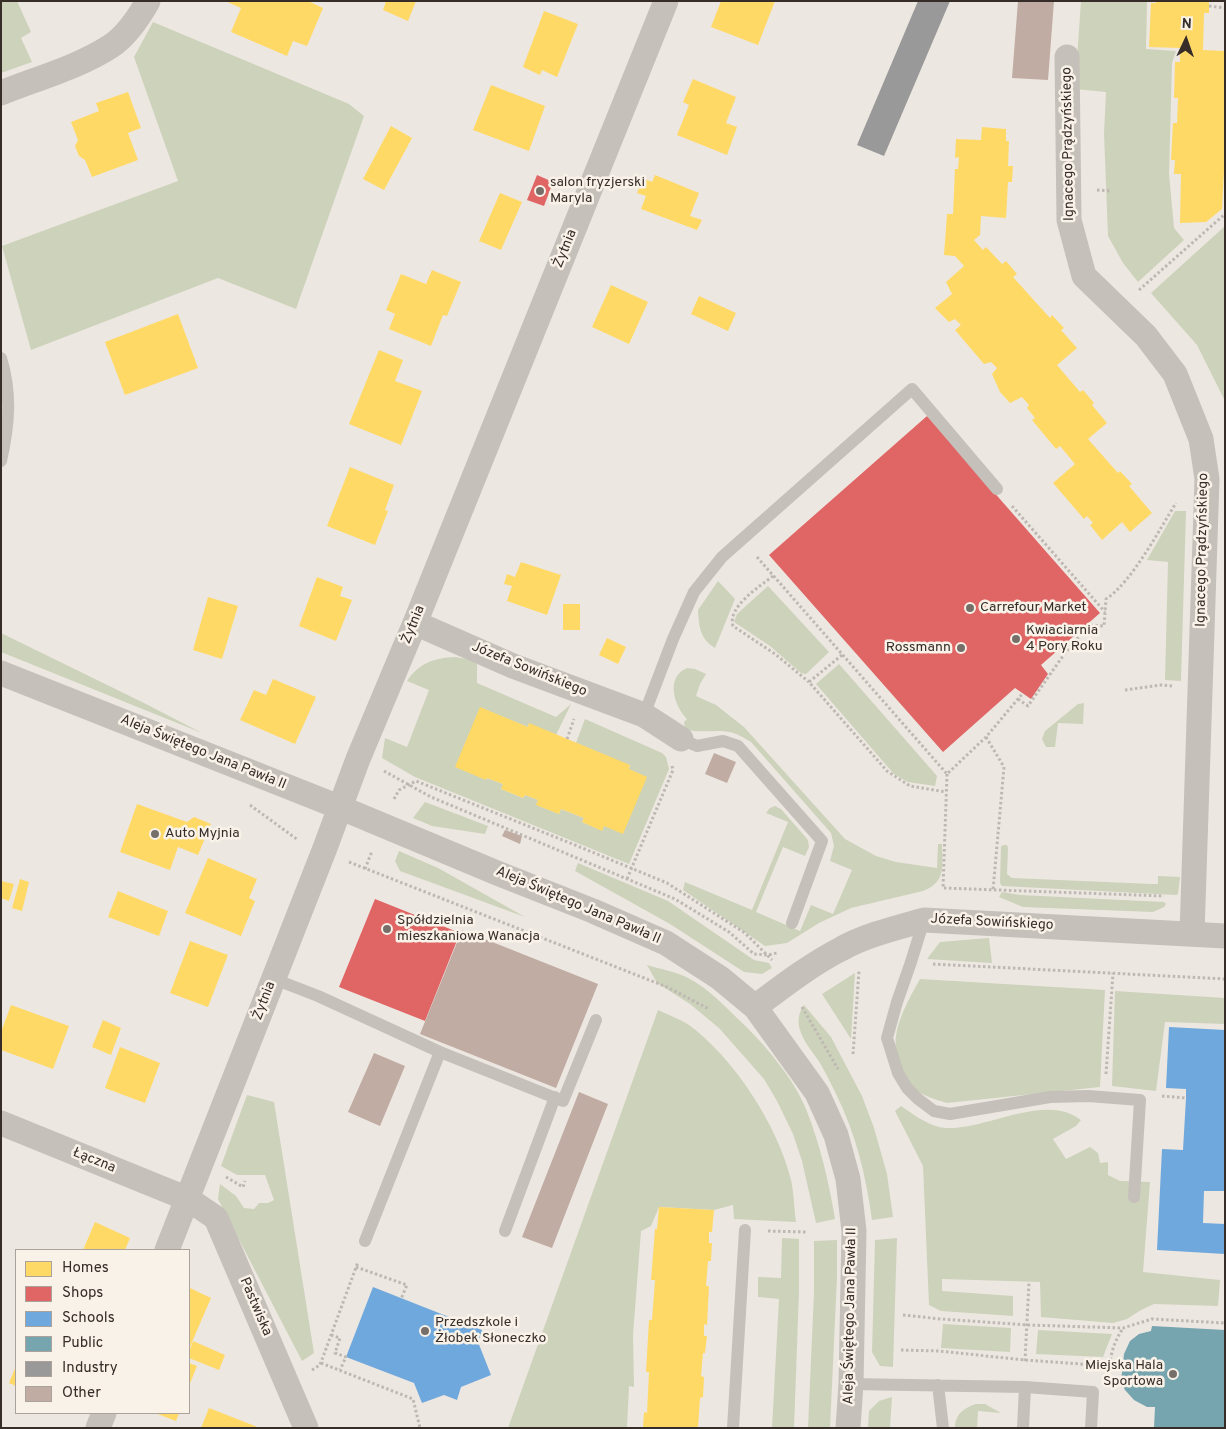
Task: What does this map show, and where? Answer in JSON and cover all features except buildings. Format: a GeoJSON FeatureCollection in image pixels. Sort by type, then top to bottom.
{"type":"FeatureCollection","features":[{"type":"Feature","properties":{"kind":"street"},"geometry":{"type":"LineString","coordinates":[[1,92],[81,62],[112,45],[126,32],[148,1]]}},
{"type":"Feature","properties":{"kind":"street","name":"Żytnia"},"geometry":{"type":"LineString","coordinates":[[167,1249],[274,979],[339,807],[666,1]]}},
{"type":"Feature","properties":{"kind":"street","name":"Ignacego Prądzyńskiego"},"geometry":{"type":"LineString","coordinates":[[1067,57],[1069,220],[1084,276],[1146,336],[1175,374],[1201,439],[1207,479],[1192,934]]}},
{"type":"Feature","properties":{"kind":"street","name":"Józefa Sowińskiego"},"geometry":{"type":"LineString","coordinates":[[414,623],[513,666],[644,715],[680,739]]}},
{"type":"Feature","properties":{"kind":"street","name":"Aleja Świętego Jana Pawła II"},"geometry":{"type":"LineString","coordinates":[[1,673],[593,910],[666,943],[720,978],[756,1008],[818,1093],[836,1135],[848,1179],[854,1230],[851,1384],[848,1428]]}},
{"type":"Feature","properties":{"kind":"street","name":"Józefa Sowińskiego"},"geometry":{"type":"LineString","coordinates":[[756,1008],[787,982],[842,948],[924,920],[1192,934]]}},
{"type":"Feature","properties":{"kind":"street"},"geometry":{"type":"LineString","coordinates":[[1192,934],[1225,936]]}},
{"type":"Feature","properties":{"kind":"street","name":"Łączna"},"geometry":{"type":"LineString","coordinates":[[1,1123],[188,1199]]}},
{"type":"Feature","properties":{"kind":"street","name":"Pastwiska"},"geometry":{"type":"LineString","coordinates":[[188,1199],[216,1218],[306,1428]]}},
{"type":"Feature","properties":{"kind":"street"},"geometry":{"type":"LineString","coordinates":[[98,1428],[104,1414]]}},
{"type":"Feature","properties":{"kind":"lane"},"geometry":{"type":"LineString","coordinates":[[1,358],[8,378],[9,400],[1,461]]}},
{"type":"Feature","properties":{"kind":"lane"},"geometry":{"type":"LineString","coordinates":[[644,715],[673,639],[694,592],[722,557],[912,389],[997,489]]}},
{"type":"Feature","properties":{"kind":"lane"},"geometry":{"type":"LineString","coordinates":[[680,739],[697,746],[723,741],[738,746],[822,841],[792,922]]}},
{"type":"Feature","properties":{"kind":"lane"},"geometry":{"type":"LineString","coordinates":[[924,920],[896,1002],[886,1038],[898,1073],[907,1088],[934,1111],[950,1114],[1050,1097],[1088,1096],[1140,1100],[1134,1197]]}},
{"type":"Feature","properties":{"kind":"lane"},"geometry":{"type":"LineString","coordinates":[[274,979],[318,996],[440,1052],[564,1101],[596,1020]]}},
{"type":"Feature","properties":{"kind":"lane"},"geometry":{"type":"LineString","coordinates":[[365,1241],[440,1052]]}},
{"type":"Feature","properties":{"kind":"lane"},"geometry":{"type":"LineString","coordinates":[[505,1231],[555,1097]]}},
{"type":"Feature","properties":{"kind":"lane"},"geometry":{"type":"LineString","coordinates":[[733,1428],[745,1230]]}},
{"type":"Feature","properties":{"kind":"lane"},"geometry":{"type":"LineString","coordinates":[[851,1384],[1025,1386],[1093,1392],[1091,1428]]}},
{"type":"Feature","properties":{"kind":"lane"},"geometry":{"type":"LineString","coordinates":[[938,1385],[943,1428]]}},
{"type":"Feature","properties":{"kind":"lane"},"geometry":{"type":"LineString","coordinates":[[1023,1428],[1025,1386]]}},
{"type":"Feature","properties":{"kind":"path"},"geometry":{"type":"LineString","coordinates":[[1209,6],[1225,8]]}},
{"type":"Feature","properties":{"kind":"path"},"geometry":{"type":"LineString","coordinates":[[1118,308],[1225,214]]}},
{"type":"Feature","properties":{"kind":"path"},"geometry":{"type":"LineString","coordinates":[[1018,700],[1028,706],[1065,653],[1088,625],[1104,626],[1106,599],[1116,592],[1130,574],[1180,497],[1207,479]]}},
{"type":"Feature","properties":{"kind":"path"},"geometry":{"type":"LineString","coordinates":[[997,489],[1105,613]]}},
{"type":"Feature","properties":{"kind":"path"},"geometry":{"type":"LineString","coordinates":[[742,540],[947,774]]}},
{"type":"Feature","properties":{"kind":"path"},"geometry":{"type":"LineString","coordinates":[[773,576],[735,608],[731,620],[733,626],[775,654],[810,682],[887,771],[910,786],[946,792]]}},
{"type":"Feature","properties":{"kind":"path"},"geometry":{"type":"LineString","coordinates":[[810,682],[842,655]]}},
{"type":"Feature","properties":{"kind":"path"},"geometry":{"type":"LineString","coordinates":[[1126,690],[1161,685]]}},
{"type":"Feature","properties":{"kind":"path"},"geometry":{"type":"LineString","coordinates":[[1023,693],[986,737],[947,774],[944,888],[1194,897]]}},
{"type":"Feature","properties":{"kind":"path"},"geometry":{"type":"LineString","coordinates":[[567,739],[577,711]]}},
{"type":"Feature","properties":{"kind":"path"},"geometry":{"type":"LineString","coordinates":[[986,737],[1004,767],[993,890]]}},
{"type":"Feature","properties":{"kind":"path"},"geometry":{"type":"LineString","coordinates":[[628,879],[672,770],[672,764]]}},
{"type":"Feature","properties":{"kind":"path"},"geometry":{"type":"LineString","coordinates":[[383,770],[431,797],[675,899],[729,932],[754,954],[768,955],[785,952]]}},
{"type":"Feature","properties":{"kind":"path"},"geometry":{"type":"LineString","coordinates":[[392,803],[399,790],[416,781],[632,869],[667,884],[745,933],[778,966]]}},
{"type":"Feature","properties":{"kind":"path"},"geometry":{"type":"LineString","coordinates":[[365,869],[374,846]]}},
{"type":"Feature","properties":{"kind":"path"},"geometry":{"type":"LineString","coordinates":[[341,860],[666,987],[710,1010]]}},
{"type":"Feature","properties":{"kind":"path"},"geometry":{"type":"LineString","coordinates":[[911,962],[1225,979]]}},
{"type":"Feature","properties":{"kind":"path"},"geometry":{"type":"LineString","coordinates":[[853,1054],[859,966],[855,968]]}},
{"type":"Feature","properties":{"kind":"path"},"geometry":{"type":"LineString","coordinates":[[1104,1097],[1113,973]]}},
{"type":"Feature","properties":{"kind":"path"},"geometry":{"type":"LineString","coordinates":[[243,1187],[245,1181]]}},
{"type":"Feature","properties":{"kind":"path"},"geometry":{"type":"LineString","coordinates":[[288,1385],[320,1365],[365,1241]]}},
{"type":"Feature","properties":{"kind":"path"},"geometry":{"type":"LineString","coordinates":[[356,1267],[407,1285],[401,1299]]}},
{"type":"Feature","properties":{"kind":"path"},"geometry":{"type":"LineString","coordinates":[[1025,1386],[1029,1282]]}},
{"type":"Feature","properties":{"kind":"path"},"geometry":{"type":"LineString","coordinates":[[903,1315],[1028,1325],[1123,1328],[1152,1319],[1225,1323]]}},
{"type":"Feature","properties":{"kind":"path"},"geometry":{"type":"LineString","coordinates":[[1110,1365],[1114,1342],[1123,1328]]}},
{"type":"Feature","properties":{"kind":"path"},"geometry":{"type":"LineString","coordinates":[[331,1335],[340,1338],[335,1353],[346,1357],[340,1370]]}},
{"type":"Feature","properties":{"kind":"path"},"geometry":{"type":"LineString","coordinates":[[901,1350],[939,1351],[1025,1360],[1123,1367]]}},
{"type":"Feature","properties":{"kind":"path"},"geometry":{"type":"LineString","coordinates":[[321,1363],[413,1399],[420,1428]]}},
{"type":"Feature","properties":{"kind":"green space"},"geometry":{"type":"Polygon","coordinates":[[[1,1],[17,1],[31,32],[21,38],[32,62],[1,73],[1,1]]]}},
{"type":"Feature","properties":{"kind":"green space"},"geometry":{"type":"Polygon","coordinates":[[[1081,1],[1147,1],[1146,49],[1176,51],[1172,63],[1169,174],[1174,228],[1184,240],[1138,282],[1123,263],[1108,236],[1104,133],[1106,92],[1075,89],[1081,1]]]}},
{"type":"Feature","properties":{"kind":"green space"},"geometry":{"type":"Polygon","coordinates":[[[153,22],[349,104],[364,116],[296,309],[218,278],[31,350],[2,246],[178,181],[134,57],[153,22]]]}},
{"type":"Feature","properties":{"kind":"green space"},"geometry":{"type":"Polygon","coordinates":[[[1225,226],[1225,401],[1197,345],[1151,293],[1225,226]]]}},
{"type":"Feature","properties":{"kind":"green space"},"geometry":{"type":"Polygon","coordinates":[[[1175,511],[1186,511],[1181,681],[1165,680],[1168,562],[1147,560],[1175,511]]]}},
{"type":"Feature","properties":{"kind":"green space"},"geometry":{"type":"Polygon","coordinates":[[[718,581],[735,599],[715,648],[703,637],[698,610],[718,581]]]}},
{"type":"Feature","properties":{"kind":"green space"},"geometry":{"type":"Polygon","coordinates":[[[768,586],[829,652],[806,674],[801,673],[770,646],[734,622],[737,614],[768,586]]]}},
{"type":"Feature","properties":{"kind":"green space"},"geometry":{"type":"Polygon","coordinates":[[[1,633],[144,703],[202,733],[1,652],[1,633]]]}},
{"type":"Feature","properties":{"kind":"green space"},"geometry":{"type":"Polygon","coordinates":[[[455,657],[467,659],[477,664],[477,683],[556,717],[571,704],[556,735],[529,724],[528,727],[480,708],[486,780],[487,778],[503,784],[501,789],[523,798],[525,795],[538,800],[537,805],[559,814],[561,809],[584,818],[582,822],[602,830],[630,766],[576,743],[585,719],[662,753],[666,757],[669,769],[629,864],[415,777],[382,758],[385,738],[407,747],[429,690],[407,681],[422,666],[434,660],[455,657]]]}},
{"type":"Feature","properties":{"kind":"green space"},"geometry":{"type":"Polygon","coordinates":[[[839,664],[937,776],[935,786],[908,782],[894,774],[816,684],[839,664]]]}},
{"type":"Feature","properties":{"kind":"green space"},"geometry":{"type":"Polygon","coordinates":[[[687,668],[706,674],[696,696],[716,705],[744,727],[845,839],[876,856],[896,862],[937,868],[938,844],[942,844],[942,872],[936,883],[923,891],[851,908],[819,923],[787,943],[765,946],[683,890],[685,882],[752,910],[788,822],[766,813],[775,806],[781,809],[808,840],[809,847],[805,856],[783,847],[756,912],[800,931],[811,905],[833,914],[852,870],[830,861],[834,846],[831,833],[751,742],[732,733],[685,729],[684,722],[687,719],[675,700],[674,685],[680,672],[687,668]]]}},
{"type":"Feature","properties":{"kind":"green space"},"geometry":{"type":"Polygon","coordinates":[[[1084,703],[1083,724],[1058,723],[1055,747],[1046,747],[1042,739],[1045,731],[1078,704],[1084,703]]]}},
{"type":"Feature","properties":{"kind":"green space"},"geometry":{"type":"Polygon","coordinates":[[[425,802],[488,826],[485,834],[432,826],[413,818],[425,802]]]}},
{"type":"Feature","properties":{"kind":"green space"},"geometry":{"type":"Polygon","coordinates":[[[1007,845],[1008,848],[1007,874],[1012,878],[1158,884],[1158,876],[1180,877],[1178,894],[1002,886],[1000,883],[1001,846],[1007,845]]]}},
{"type":"Feature","properties":{"kind":"green space"},"geometry":{"type":"Polygon","coordinates":[[[399,851],[438,868],[525,917],[400,871],[395,861],[399,851]]]}},
{"type":"Feature","properties":{"kind":"green space"},"geometry":{"type":"Polygon","coordinates":[[[578,863],[668,901],[754,960],[769,963],[772,968],[762,974],[744,972],[670,924],[575,871],[578,863]]]}},
{"type":"Feature","properties":{"kind":"green space"},"geometry":{"type":"Polygon","coordinates":[[[1002,892],[1020,895],[1164,902],[1166,904],[1164,907],[1153,912],[1023,907],[999,897],[1002,892]]]}},
{"type":"Feature","properties":{"kind":"green space"},"geometry":{"type":"Polygon","coordinates":[[[989,938],[992,963],[927,959],[940,942],[989,938]]]}},
{"type":"Feature","properties":{"kind":"green space"},"geometry":{"type":"Polygon","coordinates":[[[647,965],[685,977],[709,992],[756,1037],[785,1072],[806,1109],[816,1136],[824,1163],[835,1219],[816,1223],[802,1161],[793,1134],[764,1079],[719,1028],[690,1004],[657,983],[647,965]]]}},
{"type":"Feature","properties":{"kind":"green space"},"geometry":{"type":"Polygon","coordinates":[[[855,973],[851,1039],[822,994],[855,973]]]}},
{"type":"Feature","properties":{"kind":"green space"},"geometry":{"type":"Polygon","coordinates":[[[920,979],[1105,990],[1100,1087],[947,1103],[923,1094],[907,1080],[896,1050],[897,1030],[903,1012],[920,979]]]}},
{"type":"Feature","properties":{"kind":"green space"},"geometry":{"type":"Polygon","coordinates":[[[1115,991],[1225,998],[1225,1024],[1165,1022],[1156,1091],[1112,1086],[1115,991]]]}},
{"type":"Feature","properties":{"kind":"green space"},"geometry":{"type":"Polygon","coordinates":[[[804,1005],[831,1037],[862,1096],[874,1128],[887,1174],[893,1217],[872,1220],[867,1187],[849,1124],[820,1063],[806,1043],[800,1030],[799,1017],[804,1005]]]}},
{"type":"Feature","properties":{"kind":"green space"},"geometry":{"type":"Polygon","coordinates":[[[658,1010],[689,1025],[706,1039],[738,1074],[752,1095],[765,1116],[785,1159],[792,1185],[796,1222],[734,1219],[733,1205],[714,1210],[659,1207],[651,1226],[641,1231],[633,1335],[634,1387],[629,1386],[627,1428],[508,1428],[658,1010]]]}},
{"type":"Feature","properties":{"kind":"green space"},"geometry":{"type":"Polygon","coordinates":[[[247,1095],[274,1102],[314,1353],[302,1361],[218,1199],[220,1184],[236,1196],[244,1208],[254,1209],[259,1203],[268,1203],[274,1200],[265,1175],[237,1175],[221,1166],[247,1095]]]}},
{"type":"Feature","properties":{"kind":"green space"},"geometry":{"type":"Polygon","coordinates":[[[901,1106],[928,1123],[946,1128],[979,1124],[1033,1111],[1067,1112],[1081,1120],[1076,1126],[1053,1139],[1066,1159],[1090,1147],[1098,1153],[1100,1163],[1108,1162],[1108,1175],[1120,1181],[1150,1182],[1143,1272],[1220,1280],[1218,1306],[1154,1304],[1127,1319],[1113,1323],[1041,1317],[1040,1282],[942,1279],[942,1291],[1013,1296],[1013,1316],[941,1311],[929,1305],[923,1166],[895,1111],[901,1106]]]}},
{"type":"Feature","properties":{"kind":"green space"},"geometry":{"type":"Polygon","coordinates":[[[782,1238],[799,1239],[794,1428],[772,1428],[779,1299],[758,1297],[758,1277],[781,1278],[782,1238]]]}},
{"type":"Feature","properties":{"kind":"green space"},"geometry":{"type":"Polygon","coordinates":[[[897,1238],[893,1367],[880,1366],[872,1352],[875,1240],[897,1238]]]}},
{"type":"Feature","properties":{"kind":"green space"},"geometry":{"type":"Polygon","coordinates":[[[837,1240],[830,1428],[808,1428],[814,1292],[814,1241],[837,1240]]]}},
{"type":"Feature","properties":{"kind":"green space"},"geometry":{"type":"Polygon","coordinates":[[[943,1324],[1011,1328],[1010,1352],[941,1348],[943,1324]]]}},
{"type":"Feature","properties":{"kind":"green space"},"geometry":{"type":"Polygon","coordinates":[[[1038,1330],[1112,1334],[1103,1357],[1036,1354],[1038,1330]]]}},
{"type":"Feature","properties":{"kind":"green space"},"geometry":{"type":"Polygon","coordinates":[[[892,1397],[890,1428],[868,1428],[869,1411],[879,1401],[892,1397]]]}},
{"type":"Feature","properties":{"kind":"green space"},"geometry":{"type":"Polygon","coordinates":[[[976,1404],[985,1404],[1001,1413],[978,1411],[977,1428],[955,1428],[958,1415],[968,1407],[976,1404]]]}},
{"type":"Feature","properties":{"kind":"place","name":"salon fryzjerski Maryla"},"geometry":{"type":"Point","coordinates":[540,191]}},
{"type":"Feature","properties":{"kind":"place","name":"Carrefour Market"},"geometry":{"type":"Point","coordinates":[970,608]}},
{"type":"Feature","properties":{"kind":"place","name":"Kwiaciarnia 4 Pory Roku"},"geometry":{"type":"Point","coordinates":[1016,639]}},
{"type":"Feature","properties":{"kind":"place","name":"Rossmann"},"geometry":{"type":"Point","coordinates":[961,648]}},
{"type":"Feature","properties":{"kind":"place","name":"Auto Myjnia"},"geometry":{"type":"Point","coordinates":[155,834]}},
{"type":"Feature","properties":{"kind":"place","name":"Spółdzielnia mieszkaniowa Wanacja"},"geometry":{"type":"Point","coordinates":[387,929]}},
{"type":"Feature","properties":{"kind":"place","name":"Przedszkole i Żłobek Słoneczko"},"geometry":{"type":"Point","coordinates":[425,1331]}},
{"type":"Feature","properties":{"kind":"place","name":"Miejska Hala Sportowa"},"geometry":{"type":"Point","coordinates":[1173,1374]}}]}
